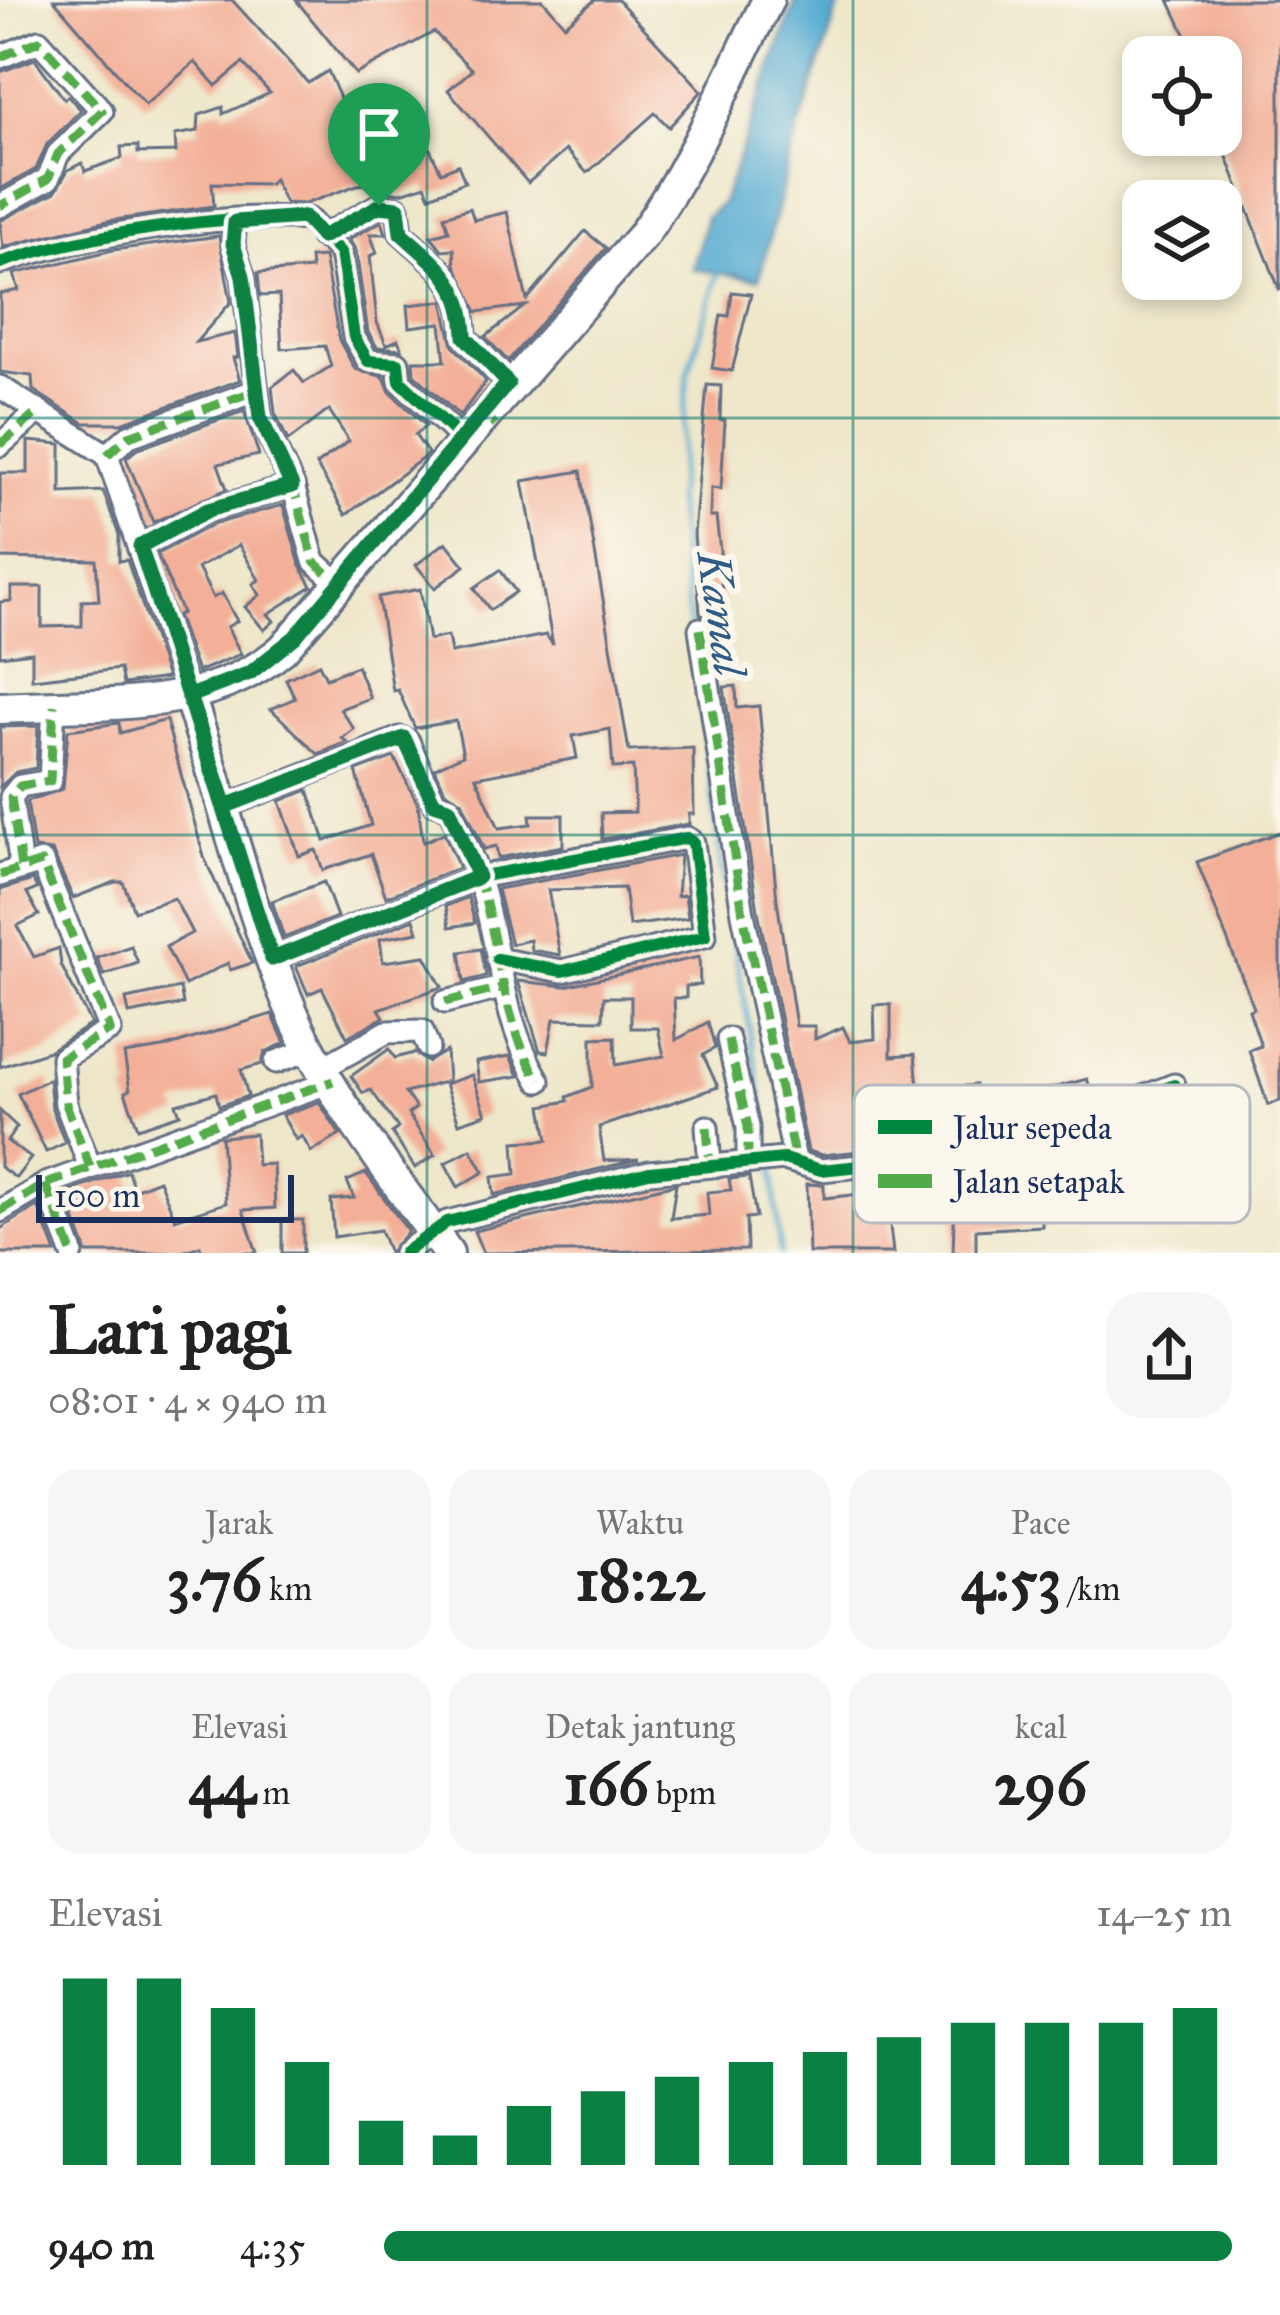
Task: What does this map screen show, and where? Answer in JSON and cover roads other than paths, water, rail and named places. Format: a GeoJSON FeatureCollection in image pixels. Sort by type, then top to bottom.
{"type":"FeatureCollection","features":[{"type":"Feature","properties":{"kind":"main road"},"geometry":{"type":"LineString","coordinates":[[0,708],[189,696],[250,673],[283,649],[332,602],[462,439],[492,422],[508,383],[642,236],[678,184],[768,0]]}},
{"type":"Feature","properties":{"kind":"main road"},"geometry":{"type":"LineString","coordinates":[[189,696],[272,959],[322,1066],[441,1243]]}},
{"type":"Feature","properties":{"kind":"street"},"geometry":{"type":"LineString","coordinates":[[0,56],[38,41],[102,111],[58,154],[48,179],[0,206]]}},
{"type":"Feature","properties":{"kind":"street"},"geometry":{"type":"LineString","coordinates":[[322,237],[379,206],[398,208],[401,233],[446,273],[464,307],[465,337],[508,383]]}},
{"type":"Feature","properties":{"kind":"street"},"geometry":{"type":"LineString","coordinates":[[0,263],[75,247],[113,231],[304,217],[341,253],[354,337],[368,362],[398,363],[400,381],[462,439]]}},
{"type":"Feature","properties":{"kind":"street"},"geometry":{"type":"LineString","coordinates":[[235,222],[233,244],[243,276],[260,417],[292,486],[314,561],[332,602]]}},
{"type":"Feature","properties":{"kind":"street"},"geometry":{"type":"LineString","coordinates":[[0,387],[107,455],[189,696]]}},
{"type":"Feature","properties":{"kind":"street"},"geometry":{"type":"LineString","coordinates":[[107,455],[129,436],[255,391]]}},
{"type":"Feature","properties":{"kind":"street"},"geometry":{"type":"LineString","coordinates":[[0,445],[38,411]]}},
{"type":"Feature","properties":{"kind":"street"},"geometry":{"type":"LineString","coordinates":[[140,546],[208,510],[292,486]]}},
{"type":"Feature","properties":{"kind":"street"},"geometry":{"type":"LineString","coordinates":[[700,629],[743,914],[789,1160]]}},
{"type":"Feature","properties":{"kind":"street"},"geometry":{"type":"LineString","coordinates":[[54,705],[50,781],[20,786],[6,797],[10,871],[42,862],[110,1030],[62,1058],[66,1104],[90,1167]]}},
{"type":"Feature","properties":{"kind":"street"},"geometry":{"type":"LineString","coordinates":[[226,806],[404,738],[434,803],[449,808],[478,877],[501,988],[522,1052],[539,1081]]}},
{"type":"Feature","properties":{"kind":"street"},"geometry":{"type":"LineString","coordinates":[[272,959],[478,877],[687,838],[693,842],[705,936],[562,971],[497,959]]}},
{"type":"Feature","properties":{"kind":"street"},"geometry":{"type":"LineString","coordinates":[[445,1002],[501,988]]}},
{"type":"Feature","properties":{"kind":"street"},"geometry":{"type":"LineString","coordinates":[[0,1211],[46,1184],[322,1066],[387,1032],[422,1031],[428,1047]]}},
{"type":"Feature","properties":{"kind":"street"},"geometry":{"type":"LineString","coordinates":[[728,1039],[754,1162]]}},
{"type":"Feature","properties":{"kind":"street"},"geometry":{"type":"LineString","coordinates":[[276,1063],[322,1066]]}},
{"type":"Feature","properties":{"kind":"street"},"geometry":{"type":"LineString","coordinates":[[707,1127],[710,1166]]}},
{"type":"Feature","properties":{"kind":"street"},"geometry":{"type":"LineString","coordinates":[[404,1253],[441,1243],[447,1222],[500,1205],[649,1172],[789,1160],[821,1170],[854,1167]]}},
{"type":"Feature","properties":{"kind":"street"},"geometry":{"type":"LineString","coordinates":[[46,1184],[72,1253]]}},
{"type":"Feature","properties":{"kind":"water"},"geometry":{"type":"Polygon","coordinates":[[[796,0],[841,0],[794,142],[759,279],[693,269],[706,217],[722,203],[796,0]]]}},
{"type":"Feature","properties":{"kind":"waterway","name":"Kamal"},"geometry":{"type":"LineString","coordinates":[[690,630],[676,500],[688,374],[719,270]]}},
{"type":"Feature","properties":{"kind":"waterway","name":"Kamal"},"geometry":{"type":"LineString","coordinates":[[700,701],[723,878],[771,1152]]}},
{"type":"Feature","properties":{"kind":"waterway","name":"Kamal"},"geometry":{"type":"LineString","coordinates":[[773,1169],[780,1253]]}}]}
